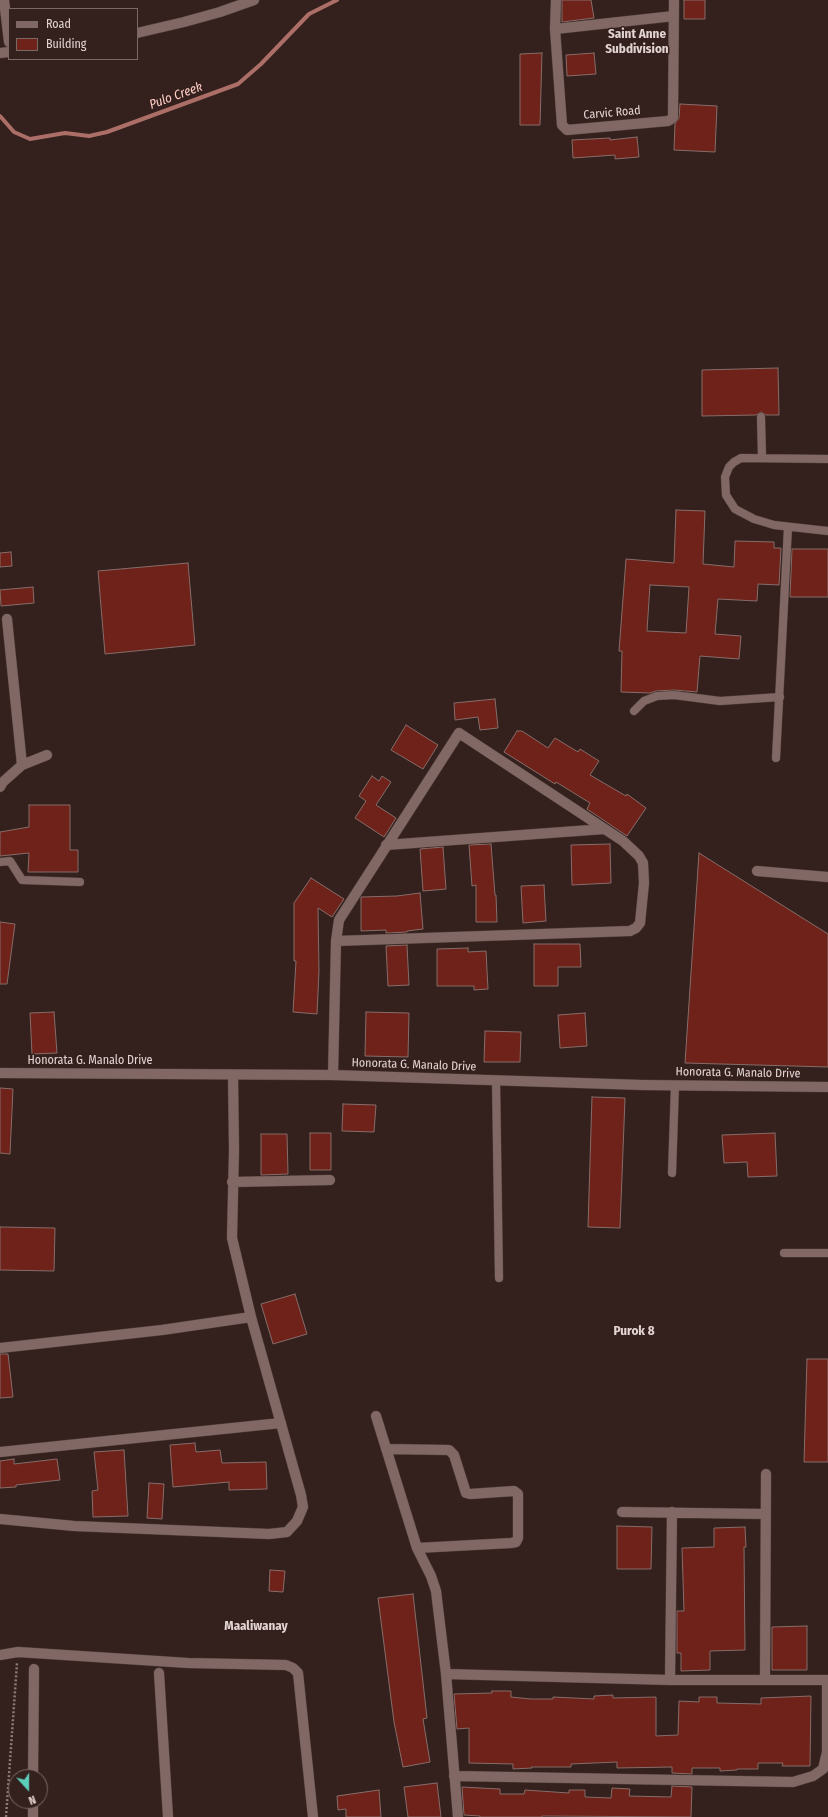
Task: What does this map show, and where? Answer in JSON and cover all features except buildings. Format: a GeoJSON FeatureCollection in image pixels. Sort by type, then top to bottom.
{"type":"FeatureCollection","features":[{"type":"Feature","properties":{"kind":"street"},"geometry":{"type":"LineString","coordinates":[[4,0],[8,34]]}},
{"type":"Feature","properties":{"kind":"street"},"geometry":{"type":"LineString","coordinates":[[138,33],[184,22],[254,0]]}},
{"type":"Feature","properties":{"kind":"street","name":"Carvic Road"},"geometry":{"type":"LineString","coordinates":[[556,0],[556,29],[562,125],[565,129],[672,120],[674,0]]}},
{"type":"Feature","properties":{"kind":"street"},"geometry":{"type":"LineString","coordinates":[[556,29],[674,16]]}},
{"type":"Feature","properties":{"kind":"street"},"geometry":{"type":"LineString","coordinates":[[7,619],[22,765]]}},
{"type":"Feature","properties":{"kind":"street"},"geometry":{"type":"LineString","coordinates":[[333,1075],[336,941],[339,920],[459,733],[632,848],[640,856],[643,863],[644,883],[640,923],[633,930],[336,941]]}},
{"type":"Feature","properties":{"kind":"street"},"geometry":{"type":"LineString","coordinates":[[0,787],[3,782],[22,765],[47,755]]}},
{"type":"Feature","properties":{"kind":"street"},"geometry":{"type":"LineString","coordinates":[[386,845],[604,829]]}},
{"type":"Feature","properties":{"kind":"street"},"geometry":{"type":"LineString","coordinates":[[757,871],[828,877]]}},
{"type":"Feature","properties":{"kind":"street","name":"Honorata G. Manalo Drive"},"geometry":{"type":"LineString","coordinates":[[0,1073],[333,1075],[675,1085],[828,1087]]}},
{"type":"Feature","properties":{"kind":"street"},"geometry":{"type":"LineString","coordinates":[[0,1519],[74,1526],[281,1533],[291,1528],[297,1521],[302,1506],[281,1423],[251,1317],[232,1238],[232,1182],[234,1150],[233,1075]]}},
{"type":"Feature","properties":{"kind":"street"},"geometry":{"type":"LineString","coordinates":[[232,1182],[330,1180]]}},
{"type":"Feature","properties":{"kind":"street"},"geometry":{"type":"LineString","coordinates":[[0,1348],[162,1330],[251,1317]]}},
{"type":"Feature","properties":{"kind":"street"},"geometry":{"type":"LineString","coordinates":[[376,1416],[417,1548],[434,1585],[446,1674],[458,1817]]}},
{"type":"Feature","properties":{"kind":"street"},"geometry":{"type":"LineString","coordinates":[[0,1452],[281,1423]]}},
{"type":"Feature","properties":{"kind":"street"},"geometry":{"type":"LineString","coordinates":[[386,1449],[449,1450],[454,1455],[466,1492],[470,1494],[514,1491],[518,1494],[518,1538],[516,1542],[417,1548]]}},
{"type":"Feature","properties":{"kind":"street"},"geometry":{"type":"LineString","coordinates":[[765,1680],[766,1474]]}},
{"type":"Feature","properties":{"kind":"street"},"geometry":{"type":"LineString","coordinates":[[622,1512],[765,1514]]}},
{"type":"Feature","properties":{"kind":"street"},"geometry":{"type":"LineString","coordinates":[[670,1680],[672,1512]]}},
{"type":"Feature","properties":{"kind":"street"},"geometry":{"type":"LineString","coordinates":[[0,1655],[18,1652],[188,1663],[286,1665],[293,1668],[298,1674],[313,1817]]}},
{"type":"Feature","properties":{"kind":"street"},"geometry":{"type":"LineString","coordinates":[[33,1769],[34,1669]]}},
{"type":"Feature","properties":{"kind":"street"},"geometry":{"type":"LineString","coordinates":[[158,1673],[168,1817]]}},
{"type":"Feature","properties":{"kind":"street"},"geometry":{"type":"LineString","coordinates":[[446,1674],[670,1680],[828,1680],[827,1752],[823,1768],[813,1776],[793,1782],[454,1776]]}},
{"type":"Feature","properties":{"kind":"lane"},"geometry":{"type":"LineString","coordinates":[[761,417],[762,458]]}},
{"type":"Feature","properties":{"kind":"lane"},"geometry":{"type":"LineString","coordinates":[[828,459],[741,458],[729,467],[725,477],[726,495],[735,509],[754,519],[774,525],[828,531]]}},
{"type":"Feature","properties":{"kind":"lane"},"geometry":{"type":"LineString","coordinates":[[776,758],[788,527]]}},
{"type":"Feature","properties":{"kind":"lane"},"geometry":{"type":"LineString","coordinates":[[634,711],[644,701],[657,696],[674,695],[720,701],[780,697]]}},
{"type":"Feature","properties":{"kind":"lane"},"geometry":{"type":"LineString","coordinates":[[0,862],[10,861],[22,880],[80,882]]}},
{"type":"Feature","properties":{"kind":"lane"},"geometry":{"type":"LineString","coordinates":[[496,1080],[499,1278]]}},
{"type":"Feature","properties":{"kind":"lane"},"geometry":{"type":"LineString","coordinates":[[672,1173],[675,1085]]}},
{"type":"Feature","properties":{"kind":"lane"},"geometry":{"type":"LineString","coordinates":[[784,1253],[828,1253]]}},
{"type":"Feature","properties":{"kind":"path"},"geometry":{"type":"LineString","coordinates":[[6,1817],[18,1652]]}},
{"type":"Feature","properties":{"kind":"waterway","name":"Pulo Creek"},"geometry":{"type":"LineString","coordinates":[[0,116],[14,132],[30,139],[65,133],[89,136],[107,132],[238,84],[261,64],[309,14],[337,0]]}},
{"type":"Feature","properties":{"kind":"district","name":"Saint Anne Subdivision"},"geometry":{"type":"Point","coordinates":[637,42]}},
{"type":"Feature","properties":{"kind":"district","name":"Purok 8"},"geometry":{"type":"Point","coordinates":[634,1331]}},
{"type":"Feature","properties":{"kind":"district","name":"Maaliwanay"},"geometry":{"type":"Point","coordinates":[256,1626]}}]}
